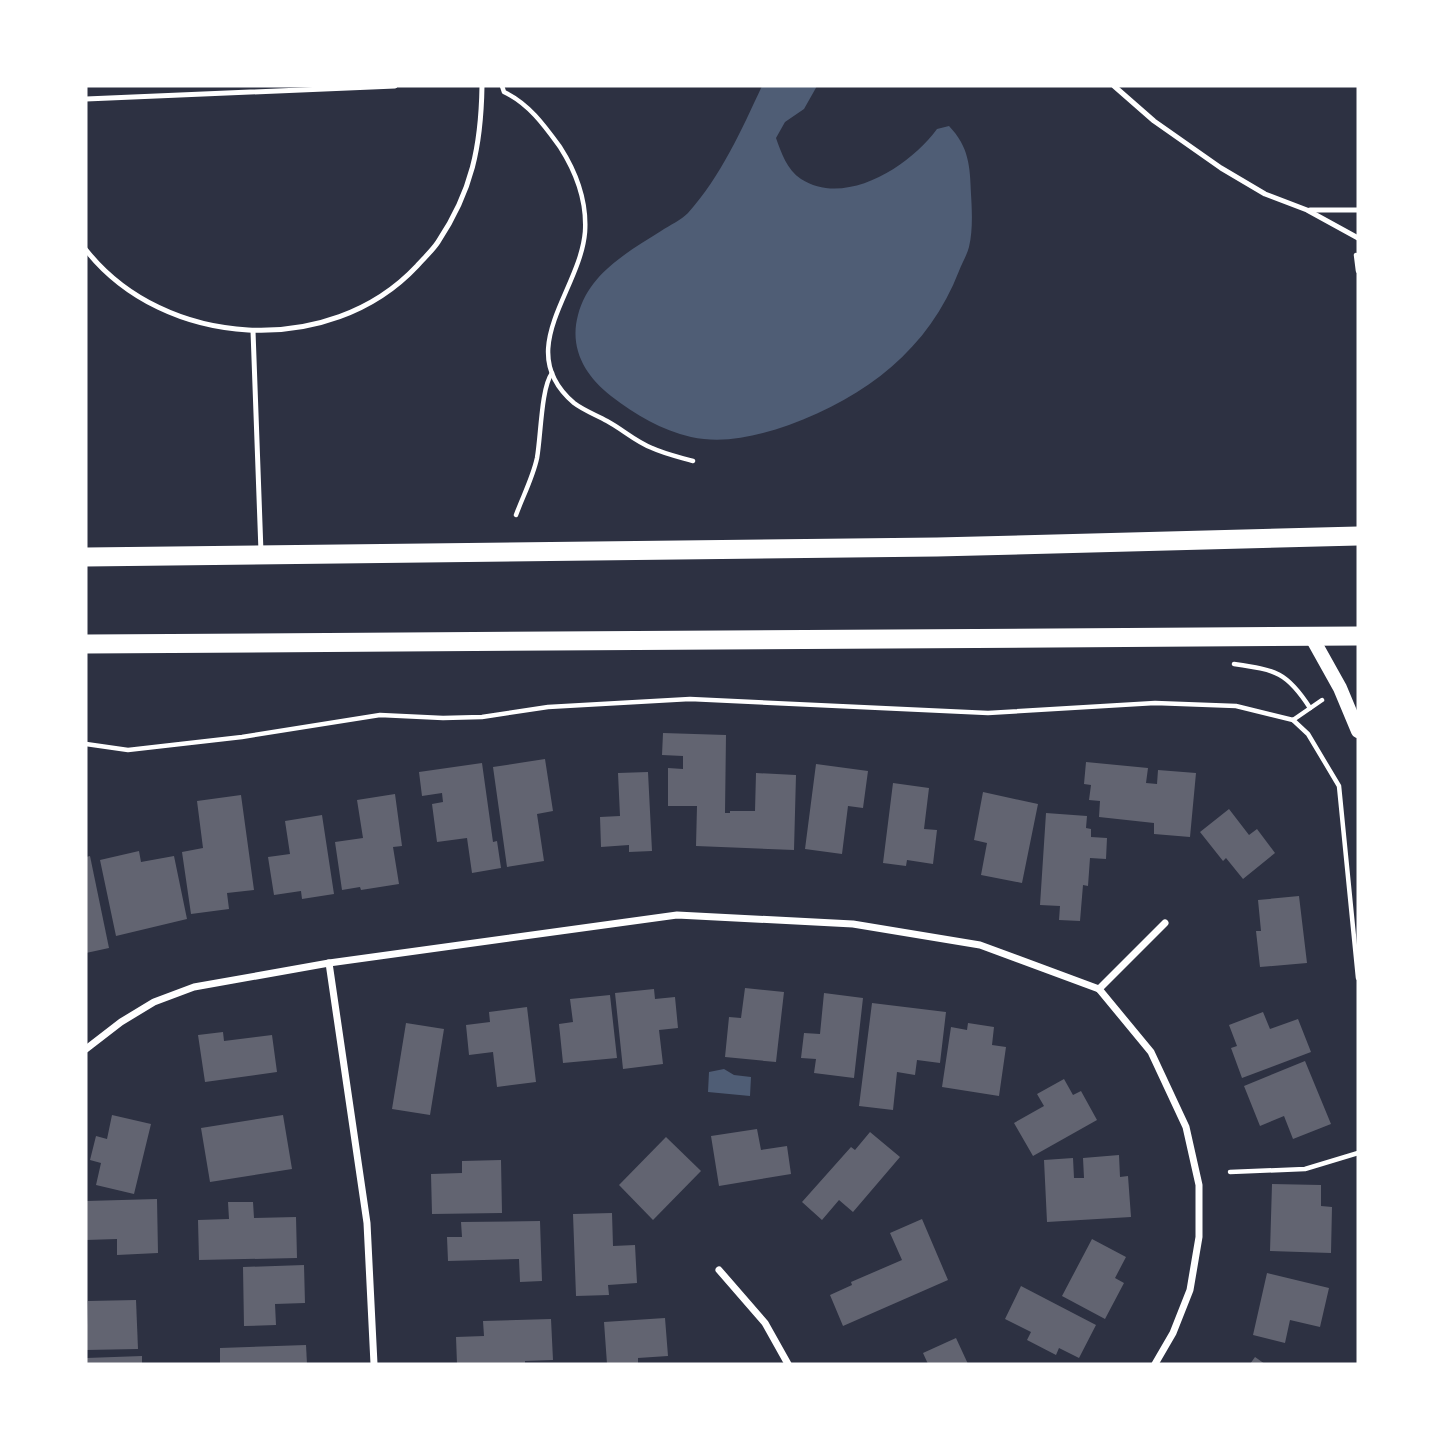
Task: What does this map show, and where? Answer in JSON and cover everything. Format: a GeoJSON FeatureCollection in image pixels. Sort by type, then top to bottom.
{"type":"FeatureCollection","features":[{"type":"Feature","properties":{"kind":"highway"},"geometry":{"type":"LineString","coordinates":[[86,557],[937,547],[1358,536]]}},
{"type":"Feature","properties":{"kind":"highway"},"geometry":{"type":"LineString","coordinates":[[86,643],[1358,636]]}},
{"type":"Feature","properties":{"kind":"main road"},"geometry":{"type":"LineString","coordinates":[[1311,636],[1340,688],[1358,732]]}},
{"type":"Feature","properties":{"kind":"street"},"geometry":{"type":"LineString","coordinates":[[86,1049],[143,1009],[194,987],[329,963],[677,915],[853,924],[980,945],[1098,989],[1151,1052],[1186,1127],[1199,1185],[1199,1237],[1190,1290],[1173,1333],[1155,1364]]}},
{"type":"Feature","properties":{"kind":"street"},"geometry":{"type":"LineString","coordinates":[[1098,989],[1165,923]]}},
{"type":"Feature","properties":{"kind":"street"},"geometry":{"type":"LineString","coordinates":[[329,963],[367,1223],[374,1364]]}},
{"type":"Feature","properties":{"kind":"street"},"geometry":{"type":"LineString","coordinates":[[719,1270],[765,1324],[788,1364]]}},
{"type":"Feature","properties":{"kind":"lane"},"geometry":{"type":"LineString","coordinates":[[86,99],[395,86]]}},
{"type":"Feature","properties":{"kind":"lane"},"geometry":{"type":"LineString","coordinates":[[86,250],[120,284],[152,304],[184,319],[220,328],[253,331],[290,329],[349,313],[380,297],[408,275],[437,244],[461,204],[476,160],[482,116],[482,86]]}},
{"type":"Feature","properties":{"kind":"lane"},"geometry":{"type":"LineString","coordinates":[[1114,86],[1154,121],[1221,168],[1265,194],[1307,210],[1358,238]]}},
{"type":"Feature","properties":{"kind":"lane"},"geometry":{"type":"LineString","coordinates":[[1307,210],[1358,210]]}},
{"type":"Feature","properties":{"kind":"lane"},"geometry":{"type":"LineString","coordinates":[[253,331],[261,555]]}},
{"type":"Feature","properties":{"kind":"path"},"geometry":{"type":"LineString","coordinates":[[502,86],[504,92],[513,96],[541,120],[564,154],[578,179],[584,208],[585,232],[581,255],[548,334],[547,360],[552,372],[574,403],[650,448],[693,461]]}},
{"type":"Feature","properties":{"kind":"path"},"geometry":{"type":"LineString","coordinates":[[516,514],[536,462],[546,381],[552,372]]}},
{"type":"Feature","properties":{"kind":"path"},"geometry":{"type":"LineString","coordinates":[[1293,720],[1340,688]]}},
{"type":"Feature","properties":{"kind":"path"},"geometry":{"type":"LineString","coordinates":[[86,744],[128,750],[242,737],[380,715],[482,717],[548,707],[690,699],[988,713],[1155,703],[1236,706],[1293,720],[1308,734],[1339,786],[1358,978]]}},
{"type":"Feature","properties":{"kind":"path"},"geometry":{"type":"LineString","coordinates":[[1230,1172],[1305,1169],[1358,1153]]}},
{"type":"Feature","properties":{"kind":"water"},"geometry":{"type":"Polygon","coordinates":[[[762,86],[817,86],[804,109],[785,122],[776,138],[792,171],[801,179],[819,187],[857,185],[876,178],[911,156],[937,129],[949,126],[961,142],[969,166],[972,214],[970,241],[946,299],[931,324],[892,367],[869,385],[817,414],[777,429],[728,439],[691,437],[659,426],[639,415],[611,396],[594,380],[578,350],[578,315],[591,287],[611,265],[682,218],[700,199],[730,152],[762,86]]]}},
{"type":"Feature","properties":{"kind":"water"},"geometry":{"type":"Polygon","coordinates":[[[724,1069],[734,1075],[751,1077],[750,1096],[708,1092],[709,1072],[724,1069]]]}},
{"type":"Feature","properties":{"kind":"building"},"geometry":{"type":"Polygon","coordinates":[[[663,733],[726,735],[725,813],[755,811],[756,773],[796,775],[794,850],[696,846],[697,806],[668,806],[668,768],[683,769],[683,756],[662,755],[663,733]]]}},
{"type":"Feature","properties":{"kind":"building"},"geometry":{"type":"Polygon","coordinates":[[[545,759],[553,811],[537,814],[544,861],[507,867],[493,767],[545,759]]]}},
{"type":"Feature","properties":{"kind":"building"},"geometry":{"type":"Polygon","coordinates":[[[1086,762],[1148,768],[1146,783],[1157,784],[1158,770],[1196,773],[1190,837],[1154,834],[1154,823],[1099,817],[1100,801],[1089,800],[1091,785],[1084,784],[1086,762]]]}},
{"type":"Feature","properties":{"kind":"building"},"geometry":{"type":"Polygon","coordinates":[[[482,763],[493,842],[497,841],[501,868],[472,873],[467,838],[437,842],[432,804],[443,802],[442,793],[422,796],[419,772],[482,763]]]}},
{"type":"Feature","properties":{"kind":"building"},"geometry":{"type":"Polygon","coordinates":[[[816,764],[868,771],[863,808],[848,806],[842,854],[805,849],[816,764]]]}},
{"type":"Feature","properties":{"kind":"building"},"geometry":{"type":"Polygon","coordinates":[[[648,772],[652,851],[629,852],[629,845],[601,847],[600,817],[620,816],[618,773],[648,772]]]}},
{"type":"Feature","properties":{"kind":"building"},"geometry":{"type":"Polygon","coordinates":[[[893,783],[929,788],[924,829],[937,830],[933,864],[907,860],[906,866],[883,863],[893,783]]]}},
{"type":"Feature","properties":{"kind":"building"},"geometry":{"type":"Polygon","coordinates":[[[983,792],[1038,804],[1022,883],[981,875],[987,843],[974,840],[983,792]]]}},
{"type":"Feature","properties":{"kind":"building"},"geometry":{"type":"Polygon","coordinates":[[[395,794],[402,846],[393,847],[399,884],[342,890],[335,842],[363,838],[357,800],[395,794]]]}},
{"type":"Feature","properties":{"kind":"building"},"geometry":{"type":"Polygon","coordinates":[[[241,795],[254,890],[227,893],[229,909],[191,914],[182,852],[203,848],[197,801],[241,795]]]}},
{"type":"Feature","properties":{"kind":"building"},"geometry":{"type":"Polygon","coordinates":[[[1229,809],[1249,835],[1257,829],[1275,853],[1243,879],[1226,858],[1223,861],[1200,832],[1229,809]]]}},
{"type":"Feature","properties":{"kind":"building"},"geometry":{"type":"Polygon","coordinates":[[[1046,813],[1087,816],[1086,828],[1091,829],[1091,837],[1107,838],[1106,859],[1090,858],[1088,886],[1083,885],[1080,921],[1059,920],[1060,906],[1040,905],[1046,813]]]}},
{"type":"Feature","properties":{"kind":"building"},"geometry":{"type":"Polygon","coordinates":[[[322,815],[334,894],[302,899],[301,891],[274,895],[268,857],[290,854],[285,821],[322,815]]]}},
{"type":"Feature","properties":{"kind":"building"},"geometry":{"type":"Polygon","coordinates":[[[139,851],[141,862],[174,856],[187,919],[116,936],[100,860],[139,851]]]}},
{"type":"Feature","properties":{"kind":"building"},"geometry":{"type":"Polygon","coordinates":[[[90,856],[109,948],[86,953],[86,857],[90,856]]]}},
{"type":"Feature","properties":{"kind":"building"},"geometry":{"type":"Polygon","coordinates":[[[1299,896],[1307,963],[1260,967],[1256,931],[1261,931],[1258,900],[1299,896]]]}},
{"type":"Feature","properties":{"kind":"building"},"geometry":{"type":"Polygon","coordinates":[[[745,988],[784,992],[776,1062],[725,1057],[729,1017],[741,1018],[745,988]]]}},
{"type":"Feature","properties":{"kind":"building"},"geometry":{"type":"Polygon","coordinates":[[[654,989],[655,999],[675,997],[678,1028],[659,1030],[663,1064],[623,1069],[615,993],[654,989]]]}},
{"type":"Feature","properties":{"kind":"building"},"geometry":{"type":"Polygon","coordinates":[[[824,993],[863,998],[854,1078],[814,1073],[816,1059],[801,1058],[804,1033],[820,1034],[824,993]]]}},
{"type":"Feature","properties":{"kind":"building"},"geometry":{"type":"Polygon","coordinates":[[[610,995],[617,1058],[563,1063],[559,1024],[573,1022],[570,999],[610,995]]]}},
{"type":"Feature","properties":{"kind":"building"},"geometry":{"type":"Polygon","coordinates":[[[872,1003],[946,1012],[940,1063],[917,1060],[915,1075],[897,1072],[893,1110],[859,1106],[872,1003]]]}},
{"type":"Feature","properties":{"kind":"building"},"geometry":{"type":"Polygon","coordinates":[[[527,1007],[536,1082],[497,1087],[493,1052],[469,1055],[466,1025],[490,1022],[489,1012],[527,1007]]]}},
{"type":"Feature","properties":{"kind":"building"},"geometry":{"type":"Polygon","coordinates":[[[1263,1012],[1270,1029],[1298,1019],[1311,1052],[1242,1078],[1231,1048],[1237,1046],[1229,1025],[1263,1012]]]}},
{"type":"Feature","properties":{"kind":"building"},"geometry":{"type":"Polygon","coordinates":[[[406,1023],[444,1029],[430,1115],[392,1109],[406,1023]]]}},
{"type":"Feature","properties":{"kind":"building"},"geometry":{"type":"Polygon","coordinates":[[[968,1023],[994,1027],[992,1045],[1006,1047],[999,1096],[942,1087],[951,1027],[967,1030],[968,1023]]]}},
{"type":"Feature","properties":{"kind":"building"},"geometry":{"type":"Polygon","coordinates":[[[223,1032],[224,1041],[272,1035],[277,1072],[205,1082],[198,1035],[223,1032]]]}},
{"type":"Feature","properties":{"kind":"building"},"geometry":{"type":"Polygon","coordinates":[[[1305,1061],[1331,1124],[1293,1139],[1284,1116],[1260,1126],[1244,1086],[1305,1061]]]}},
{"type":"Feature","properties":{"kind":"building"},"geometry":{"type":"Polygon","coordinates":[[[1064,1079],[1073,1095],[1081,1091],[1097,1120],[1033,1156],[1014,1123],[1044,1106],[1037,1094],[1064,1079]]]}},
{"type":"Feature","properties":{"kind":"building"},"geometry":{"type":"Polygon","coordinates":[[[112,1115],[151,1124],[134,1194],[96,1185],[101,1163],[90,1160],[96,1136],[107,1139],[112,1115]]]}},
{"type":"Feature","properties":{"kind":"building"},"geometry":{"type":"Polygon","coordinates":[[[283,1115],[292,1169],[210,1182],[201,1128],[283,1115]]]}},
{"type":"Feature","properties":{"kind":"building"},"geometry":{"type":"Polygon","coordinates":[[[757,1129],[761,1150],[787,1146],[791,1174],[719,1186],[711,1136],[757,1129]]]}},
{"type":"Feature","properties":{"kind":"building"},"geometry":{"type":"Polygon","coordinates":[[[870,1132],[900,1157],[853,1212],[839,1200],[822,1220],[802,1202],[851,1147],[855,1150],[870,1132]]]}},
{"type":"Feature","properties":{"kind":"building"},"geometry":{"type":"Polygon","coordinates":[[[666,1137],[701,1171],[653,1220],[619,1185],[666,1137]]]}},
{"type":"Feature","properties":{"kind":"building"},"geometry":{"type":"Polygon","coordinates":[[[1119,1155],[1120,1177],[1128,1176],[1131,1217],[1047,1222],[1044,1160],[1073,1158],[1074,1178],[1084,1178],[1083,1158],[1119,1155]]]}},
{"type":"Feature","properties":{"kind":"building"},"geometry":{"type":"Polygon","coordinates":[[[501,1160],[502,1213],[432,1214],[431,1174],[462,1173],[462,1161],[501,1160]]]}},
{"type":"Feature","properties":{"kind":"building"},"geometry":{"type":"Polygon","coordinates":[[[1272,1184],[1321,1185],[1321,1206],[1332,1207],[1331,1253],[1270,1251],[1272,1184]]]}},
{"type":"Feature","properties":{"kind":"building"},"geometry":{"type":"Polygon","coordinates":[[[157,1199],[158,1253],[117,1255],[117,1239],[86,1240],[86,1201],[157,1199]]]}},
{"type":"Feature","properties":{"kind":"building"},"geometry":{"type":"Polygon","coordinates":[[[228,1202],[253,1202],[254,1218],[296,1217],[297,1258],[199,1260],[198,1220],[229,1219],[228,1202]]]}},
{"type":"Feature","properties":{"kind":"building"},"geometry":{"type":"Polygon","coordinates":[[[612,1213],[613,1246],[635,1245],[637,1283],[608,1285],[609,1295],[576,1296],[573,1214],[612,1213]]]}},
{"type":"Feature","properties":{"kind":"building"},"geometry":{"type":"Polygon","coordinates":[[[922,1219],[948,1280],[843,1326],[830,1295],[852,1285],[851,1282],[902,1260],[890,1233],[922,1219]]]}},
{"type":"Feature","properties":{"kind":"building"},"geometry":{"type":"Polygon","coordinates":[[[540,1221],[542,1281],[520,1282],[519,1259],[448,1261],[447,1237],[462,1237],[461,1222],[540,1221]]]}},
{"type":"Feature","properties":{"kind":"building"},"geometry":{"type":"Polygon","coordinates":[[[1092,1239],[1126,1257],[1115,1278],[1124,1283],[1105,1319],[1062,1296],[1092,1239]]]}},
{"type":"Feature","properties":{"kind":"building"},"geometry":{"type":"Polygon","coordinates":[[[304,1265],[305,1303],[275,1304],[276,1325],[244,1326],[243,1267],[304,1265]]]}},
{"type":"Feature","properties":{"kind":"building"},"geometry":{"type":"Polygon","coordinates":[[[1267,1273],[1329,1288],[1320,1327],[1290,1320],[1285,1343],[1253,1335],[1267,1273]]]}},
{"type":"Feature","properties":{"kind":"building"},"geometry":{"type":"Polygon","coordinates":[[[1021,1286],[1096,1325],[1079,1358],[1059,1348],[1056,1355],[1027,1340],[1031,1332],[1005,1319],[1021,1286]]]}},
{"type":"Feature","properties":{"kind":"building"},"geometry":{"type":"Polygon","coordinates":[[[136,1300],[138,1349],[86,1350],[88,1301],[136,1300]]]}},
{"type":"Feature","properties":{"kind":"building"},"geometry":{"type":"Polygon","coordinates":[[[665,1318],[668,1356],[638,1358],[638,1364],[607,1364],[604,1322],[665,1318]]]}},
{"type":"Feature","properties":{"kind":"building"},"geometry":{"type":"Polygon","coordinates":[[[551,1319],[553,1360],[525,1361],[525,1364],[457,1364],[456,1337],[484,1336],[483,1321],[551,1319]]]}},
{"type":"Feature","properties":{"kind":"building"},"geometry":{"type":"Polygon","coordinates":[[[956,1338],[968,1364],[928,1364],[923,1353],[956,1338]]]}},
{"type":"Feature","properties":{"kind":"building"},"geometry":{"type":"Polygon","coordinates":[[[306,1345],[307,1364],[220,1364],[220,1348],[306,1345]]]}},
{"type":"Feature","properties":{"kind":"building"},"geometry":{"type":"Polygon","coordinates":[[[142,1356],[142,1364],[86,1364],[86,1358],[142,1356]]]}},
{"type":"Feature","properties":{"kind":"building"},"geometry":{"type":"Polygon","coordinates":[[[1255,1357],[1265,1364],[1250,1364],[1255,1357]]]}}]}
